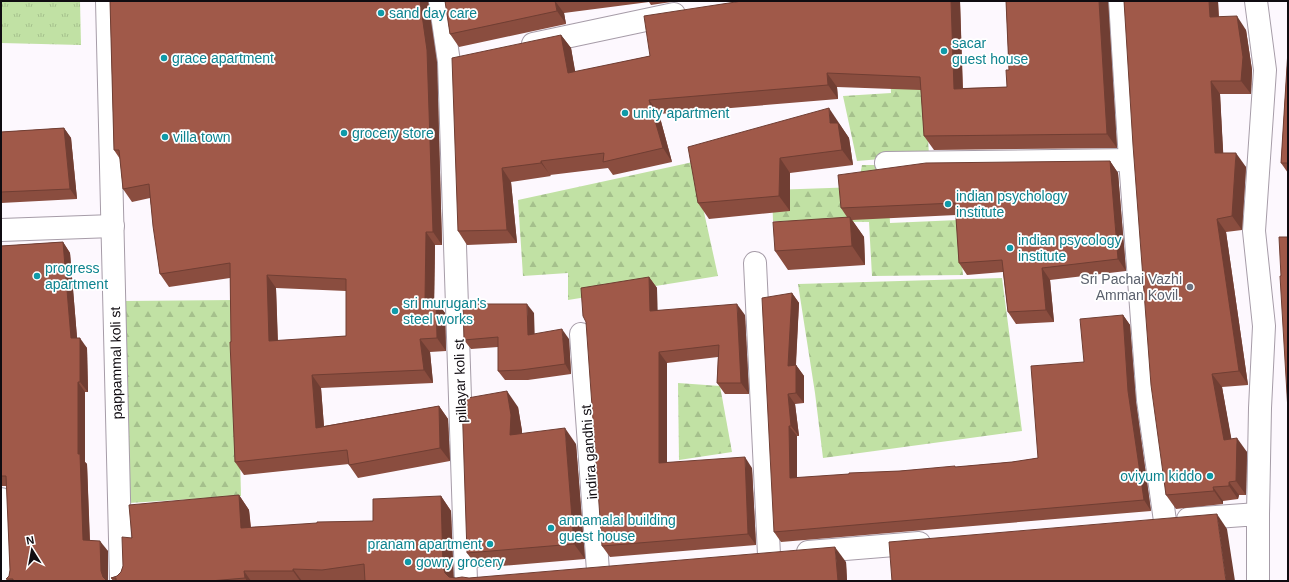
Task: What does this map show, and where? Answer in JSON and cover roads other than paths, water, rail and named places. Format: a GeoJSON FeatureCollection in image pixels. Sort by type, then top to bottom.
{"type":"FeatureCollection","features":[{"type":"Feature","properties":{"kind":"street","name":"pappammal koli st"},"geometry":{"type":"LineString","coordinates":[[107,1],[121,581]]}},
{"type":"Feature","properties":{"kind":"street","name":"pillayar koli st"},"geometry":{"type":"LineString","coordinates":[[440,1],[457,60],[476,581]]}},
{"type":"Feature","properties":{"kind":"street"},"geometry":{"type":"LineString","coordinates":[[1120,1],[1148,400],[1165,521]]}},
{"type":"Feature","properties":{"kind":"street"},"geometry":{"type":"LineString","coordinates":[[1256,1],[1265,70],[1254,231],[1264,326],[1260,408],[1258,581]]}},
{"type":"Feature","properties":{"kind":"street"},"geometry":{"type":"LineString","coordinates":[[512,48],[660,16],[690,12]]}},
{"type":"Feature","properties":{"kind":"street"},"geometry":{"type":"LineString","coordinates":[[886,163],[1130,160]]}},
{"type":"Feature","properties":{"kind":"street"},"geometry":{"type":"LineString","coordinates":[[1,230],[113,226]]}},
{"type":"Feature","properties":{"kind":"street"},"geometry":{"type":"LineString","coordinates":[[755,263],[769,556]]}},
{"type":"Feature","properties":{"kind":"street","name":"indira gandhi st"},"geometry":{"type":"LineString","coordinates":[[576,573],[606,570],[581,334]]}},
{"type":"Feature","properties":{"kind":"street"},"geometry":{"type":"LineString","coordinates":[[1,500],[5,581]]}},
{"type":"Feature","properties":{"kind":"street"},"geometry":{"type":"LineString","coordinates":[[1142,523],[1258,514]]}},
{"type":"Feature","properties":{"kind":"street"},"geometry":{"type":"LineString","coordinates":[[746,558],[941,541]]}},
{"type":"Feature","properties":{"kind":"place","name":"sand day care"},"geometry":{"type":"Point","coordinates":[381,13]}},
{"type":"Feature","properties":{"kind":"place","name":"sacar guest house"},"geometry":{"type":"Point","coordinates":[944,51]}},
{"type":"Feature","properties":{"kind":"place","name":"grace apartment"},"geometry":{"type":"Point","coordinates":[164,58]}},
{"type":"Feature","properties":{"kind":"place","name":"unity apartment"},"geometry":{"type":"Point","coordinates":[625,113]}},
{"type":"Feature","properties":{"kind":"place","name":"grocery store"},"geometry":{"type":"Point","coordinates":[344,133]}},
{"type":"Feature","properties":{"kind":"place","name":"villa town"},"geometry":{"type":"Point","coordinates":[165,137]}},
{"type":"Feature","properties":{"kind":"place","name":"indian psychology institute"},"geometry":{"type":"Point","coordinates":[948,204]}},
{"type":"Feature","properties":{"kind":"place","name":"indian psycology institute"},"geometry":{"type":"Point","coordinates":[1010,248]}},
{"type":"Feature","properties":{"kind":"place","name":"progress apartment"},"geometry":{"type":"Point","coordinates":[37,276]}},
{"type":"Feature","properties":{"kind":"place","name":"Sri Pachai Vazhi Amman Kovil."},"geometry":{"type":"Point","coordinates":[1190,287]}},
{"type":"Feature","properties":{"kind":"place","name":"sri murugan's steel works"},"geometry":{"type":"Point","coordinates":[395,311]}},
{"type":"Feature","properties":{"kind":"place","name":"oviyum kiddo"},"geometry":{"type":"Point","coordinates":[1210,476]}},
{"type":"Feature","properties":{"kind":"place","name":"annamalai building guest house"},"geometry":{"type":"Point","coordinates":[551,528]}},
{"type":"Feature","properties":{"kind":"place","name":"pranam apartment"},"geometry":{"type":"Point","coordinates":[490,544]}},
{"type":"Feature","properties":{"kind":"place","name":"gowry grocery"},"geometry":{"type":"Point","coordinates":[408,562]}}]}
